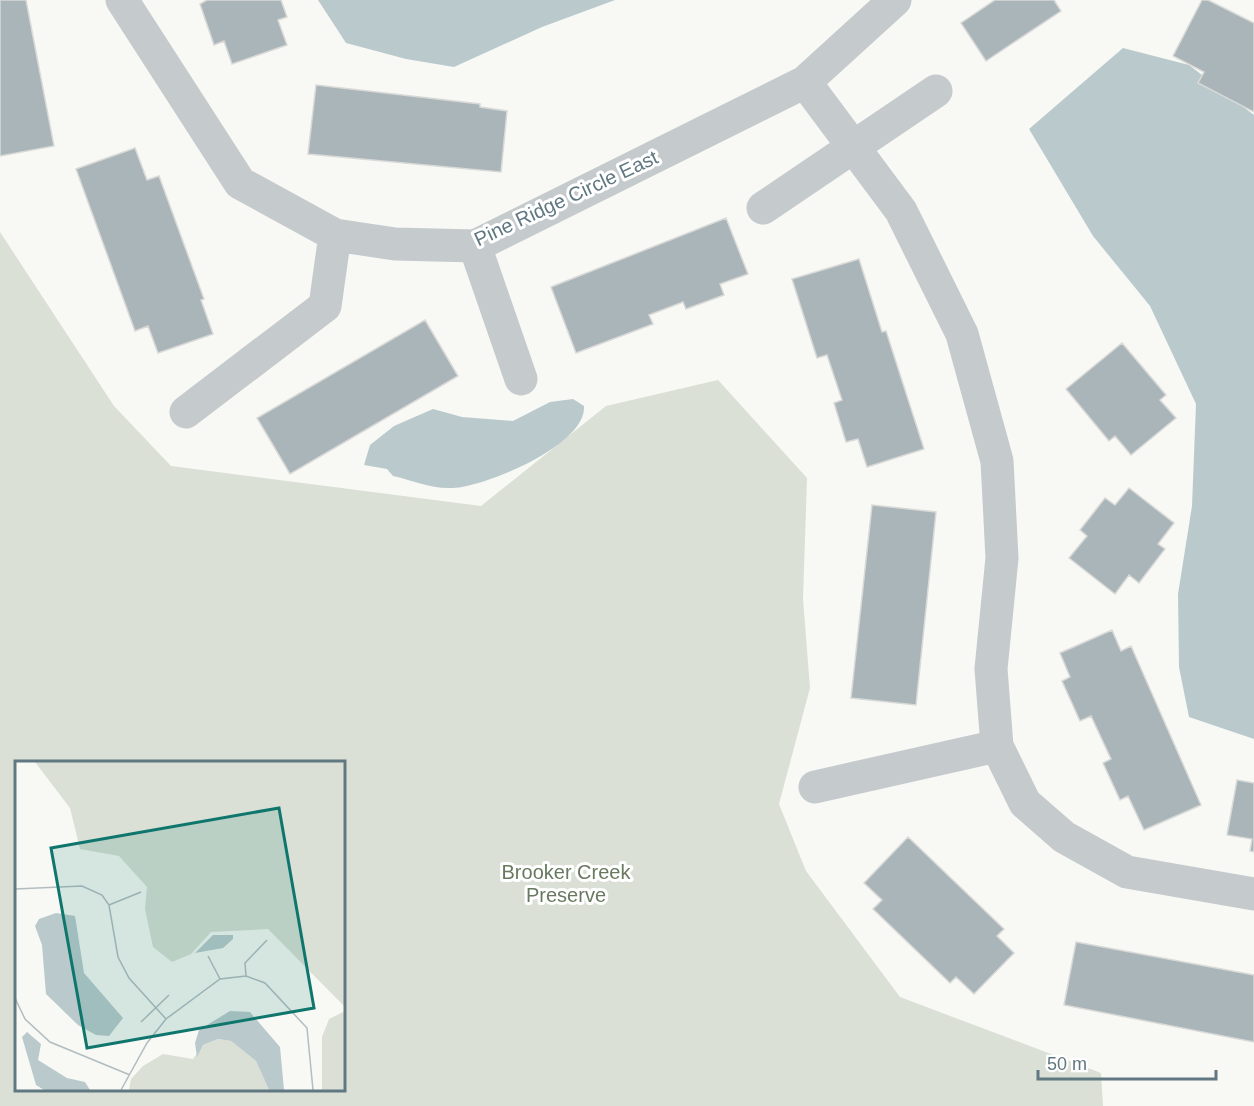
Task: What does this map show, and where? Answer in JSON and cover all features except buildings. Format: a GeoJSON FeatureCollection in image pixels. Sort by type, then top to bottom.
{"type":"FeatureCollection","features":[{"type":"Feature","properties":{"kind":"street","name":"Pine Ridge Circle East"},"geometry":{"type":"LineString","coordinates":[[122,0],[240,183],[335,235],[395,244],[475,246],[805,82],[895,0]]}},
{"type":"Feature","properties":{"kind":"street"},"geometry":{"type":"LineString","coordinates":[[805,82],[901,212],[962,334],[997,461],[1002,558],[991,669],[997,746],[1025,803],[1064,837],[1127,872],[1254,894]]}},
{"type":"Feature","properties":{"kind":"street"},"geometry":{"type":"LineString","coordinates":[[763,208],[936,91]]}},
{"type":"Feature","properties":{"kind":"street"},"geometry":{"type":"LineString","coordinates":[[186,412],[326,306],[335,235]]}},
{"type":"Feature","properties":{"kind":"street"},"geometry":{"type":"LineString","coordinates":[[475,246],[521,379]]}},
{"type":"Feature","properties":{"kind":"street"},"geometry":{"type":"LineString","coordinates":[[815,787],[997,746]]}},
{"type":"Feature","properties":{"kind":"green space","name":"Brooker Creek Preserve"},"geometry":{"type":"Polygon","coordinates":[[[0,232],[114,406],[171,466],[481,506],[606,406],[718,380],[807,478],[803,599],[810,688],[779,804],[806,871],[900,997],[1101,1073],[1103,1106],[0,1106],[0,232]]]}},
{"type":"Feature","properties":{"kind":"shaded area"},"geometry":{"type":"Polygon","coordinates":[[[318,0],[615,0],[542,27],[454,67],[406,59],[346,43],[318,0]]]}},
{"type":"Feature","properties":{"kind":"shaded area"},"geometry":{"type":"Polygon","coordinates":[[[1123,48],[1189,65],[1254,115],[1254,739],[1189,717],[1179,667],[1178,594],[1192,506],[1196,404],[1150,306],[1093,236],[1029,129],[1123,48]]]}},
{"type":"Feature","properties":{"kind":"shaded area"},"geometry":{"type":"Polygon","coordinates":[[[573,399],[584,406],[580,421],[569,435],[531,462],[486,481],[451,488],[436,487],[393,476],[387,469],[364,465],[370,445],[394,426],[433,409],[462,417],[513,421],[550,402],[573,399]]]}}]}
